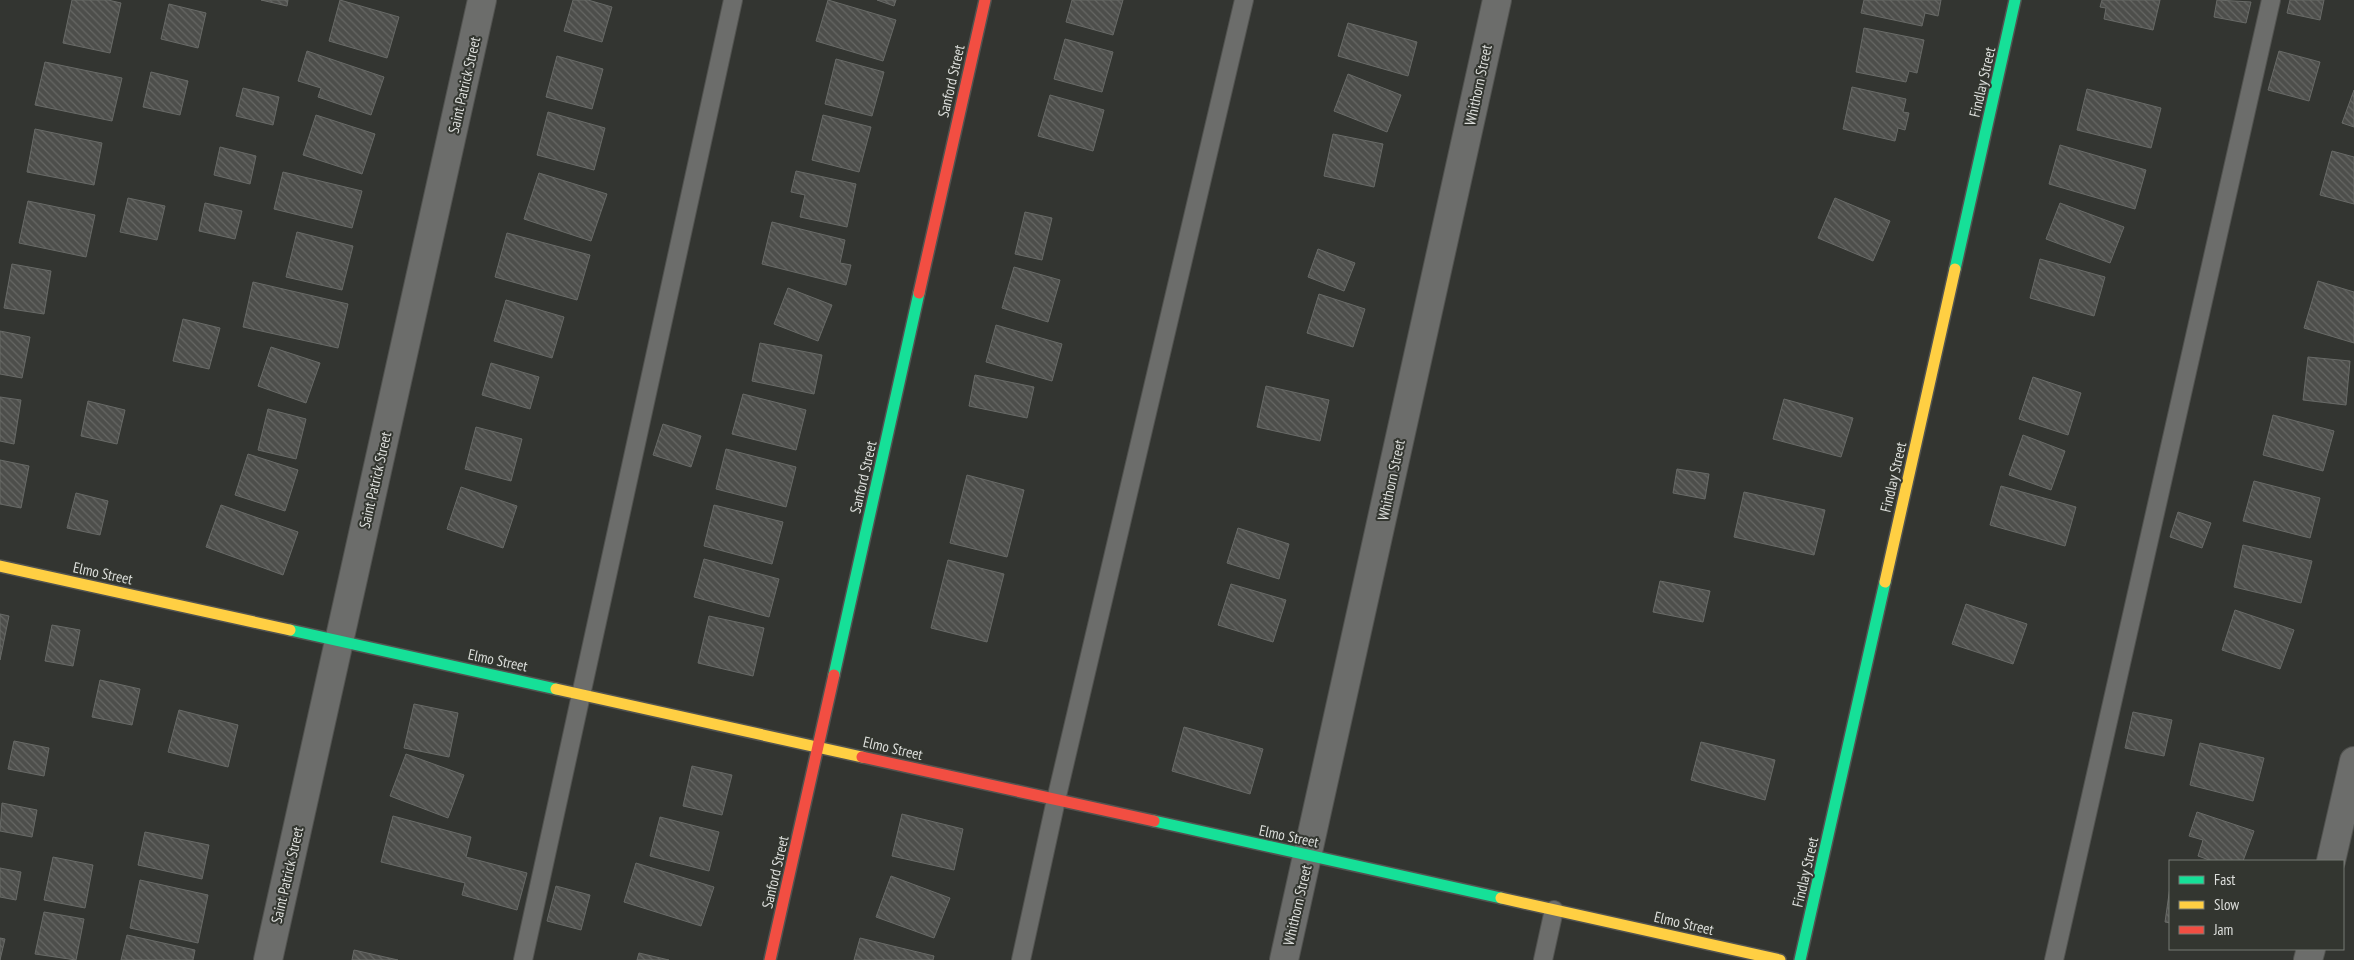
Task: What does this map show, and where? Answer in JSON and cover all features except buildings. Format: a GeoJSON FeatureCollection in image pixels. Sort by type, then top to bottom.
{"type":"FeatureCollection","features":[{"type":"Feature","properties":{"kind":"street","name":"Saint Patrick Street"},"geometry":{"type":"LineString","coordinates":[[268,960],[482,0]]}},
{"type":"Feature","properties":{"kind":"street","name":"Sanford Street"},"geometry":{"type":"LineString","coordinates":[[770,960],[985,0]]}},
{"type":"Feature","properties":{"kind":"street","name":"Whithorn Street"},"geometry":{"type":"LineString","coordinates":[[1284,960],[1497,0]]}},
{"type":"Feature","properties":{"kind":"street","name":"Findlay Street"},"geometry":{"type":"LineString","coordinates":[[1800,960],[2015,0]]}},
{"type":"Feature","properties":{"kind":"street","name":"Elmo Street"},"geometry":{"type":"LineString","coordinates":[[0,566],[1780,960]]}},
{"type":"Feature","properties":{"kind":"street"},"geometry":{"type":"LineString","coordinates":[[2331,860],[2354,761]]}},
{"type":"Feature","properties":{"kind":"lane"},"geometry":{"type":"LineString","coordinates":[[523,960],[733,0]]}},
{"type":"Feature","properties":{"kind":"lane"},"geometry":{"type":"LineString","coordinates":[[1021,960],[1056,800],[1244,0]]}},
{"type":"Feature","properties":{"kind":"lane"},"geometry":{"type":"LineString","coordinates":[[2054,960],[2271,0]]}},
{"type":"Feature","properties":{"kind":"lane"},"geometry":{"type":"LineString","coordinates":[[1543,960],[1554,910]]}},
{"type":"Feature","properties":{"kind":"traffic: fast"},"geometry":{"type":"LineString","coordinates":[[1955,269],[2015,0]]}},
{"type":"Feature","properties":{"kind":"traffic: fast"},"geometry":{"type":"LineString","coordinates":[[834,675],[919,293]]}},
{"type":"Feature","properties":{"kind":"traffic: fast"},"geometry":{"type":"LineString","coordinates":[[1800,960],[1885,582]]}},
{"type":"Feature","properties":{"kind":"traffic: fast"},"geometry":{"type":"LineString","coordinates":[[290,630],[556,689]]}},
{"type":"Feature","properties":{"kind":"traffic: fast"},"geometry":{"type":"LineString","coordinates":[[1154,821],[1501,898]]}},
{"type":"Feature","properties":{"kind":"traffic: slow"},"geometry":{"type":"LineString","coordinates":[[1885,582],[1955,269]]}},
{"type":"Feature","properties":{"kind":"traffic: slow"},"geometry":{"type":"LineString","coordinates":[[0,566],[290,630]]}},
{"type":"Feature","properties":{"kind":"traffic: slow"},"geometry":{"type":"LineString","coordinates":[[556,689],[862,757]]}},
{"type":"Feature","properties":{"kind":"traffic: slow"},"geometry":{"type":"LineString","coordinates":[[1501,898],[1780,960]]}},
{"type":"Feature","properties":{"kind":"traffic: jam"},"geometry":{"type":"LineString","coordinates":[[919,293],[985,0]]}},
{"type":"Feature","properties":{"kind":"traffic: jam"},"geometry":{"type":"LineString","coordinates":[[770,960],[834,675]]}},
{"type":"Feature","properties":{"kind":"traffic: jam"},"geometry":{"type":"LineString","coordinates":[[862,757],[1154,821]]}}]}
